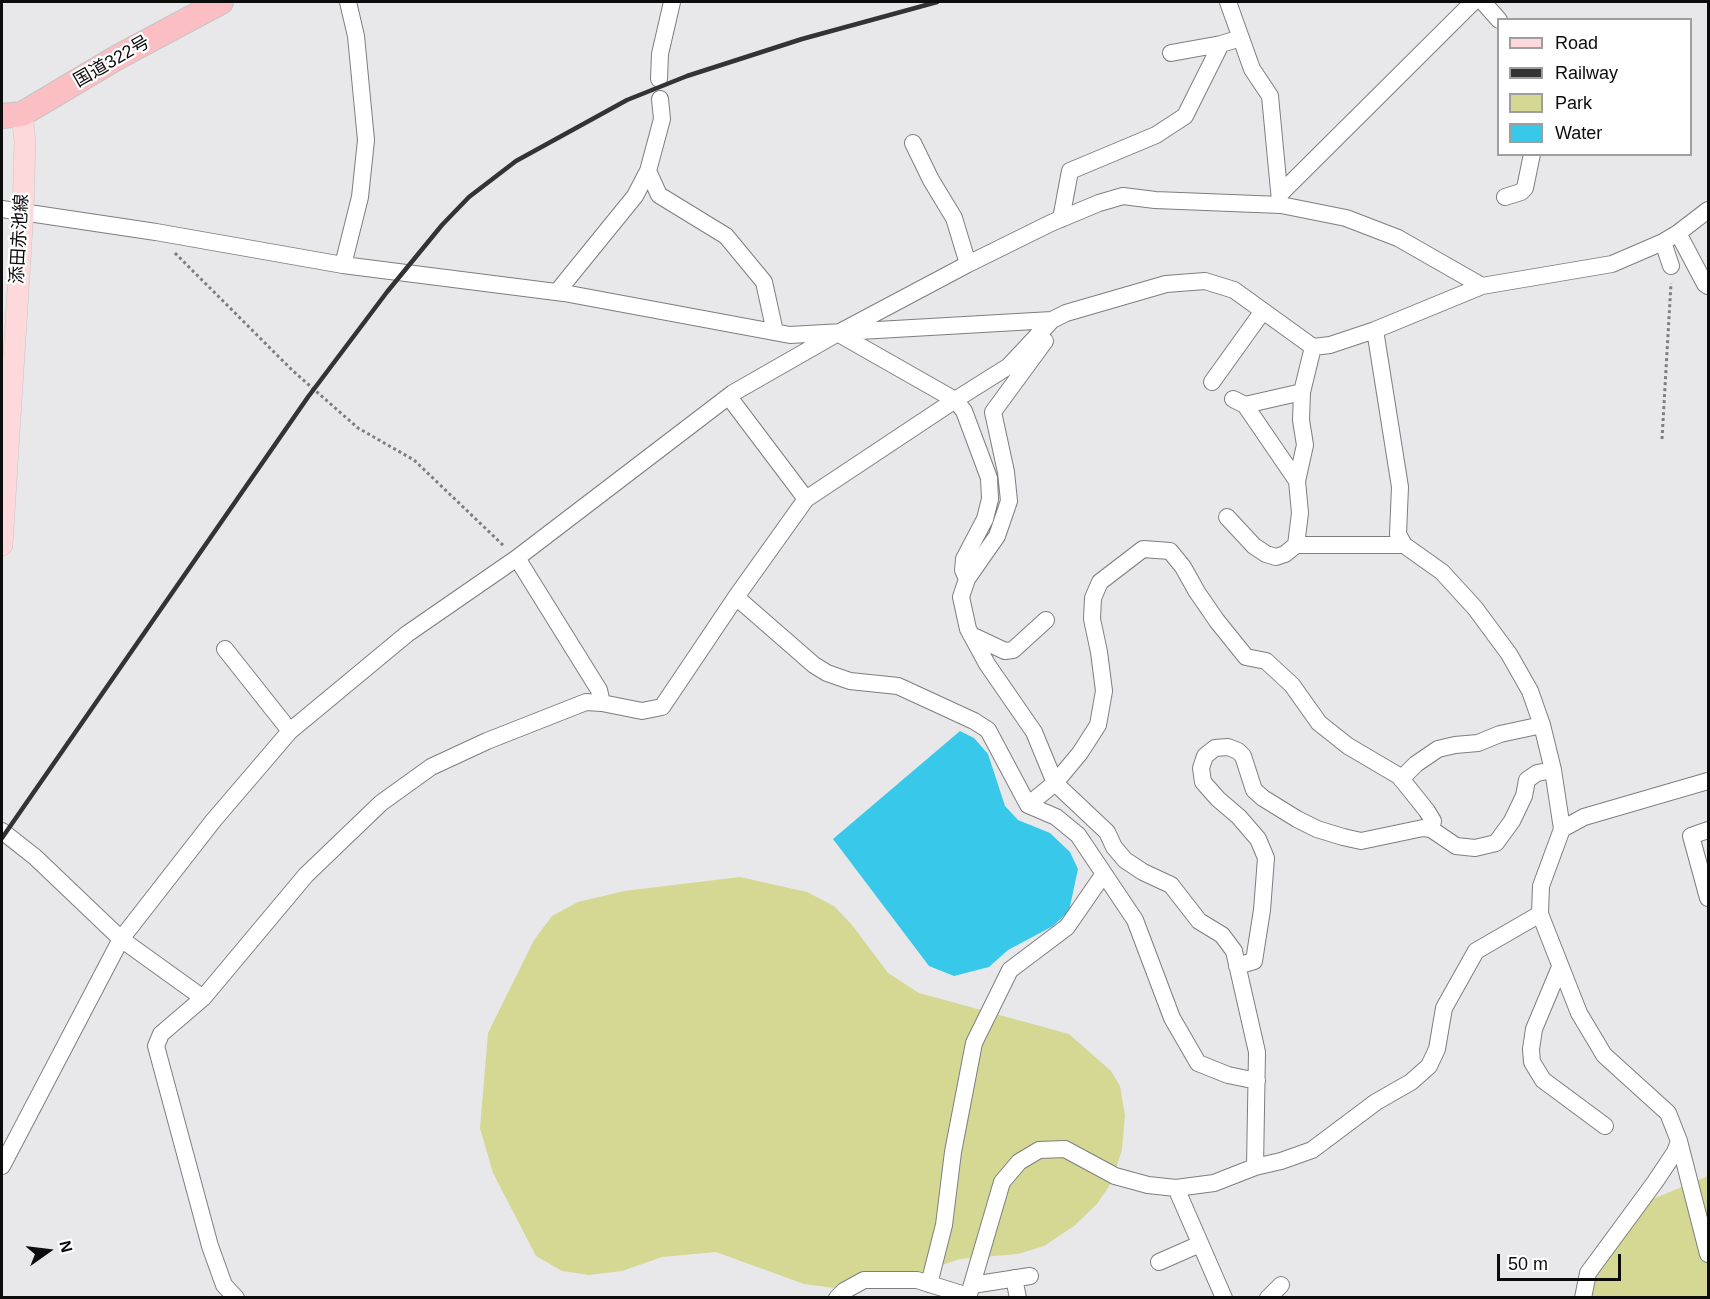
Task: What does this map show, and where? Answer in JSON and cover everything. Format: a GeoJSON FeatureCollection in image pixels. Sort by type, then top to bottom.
{"type":"FeatureCollection","features":[{"type":"Feature","properties":{"kind":"highway","name":"国道322号"},"geometry":{"type":"LineString","coordinates":[[7,115],[221,2]]}},
{"type":"Feature","properties":{"kind":"main road","name":"添田赤池線"},"geometry":{"type":"LineString","coordinates":[[2,545],[23,212],[25,142],[7,115]]}},
{"type":"Feature","properties":{"kind":"street"},"geometry":{"type":"LineString","coordinates":[[343,265],[360,197],[366,140],[356,36],[348,2]]}},
{"type":"Feature","properties":{"kind":"street"},"geometry":{"type":"LineString","coordinates":[[658,80],[660,54],[672,2]]}},
{"type":"Feature","properties":{"kind":"street"},"geometry":{"type":"LineString","coordinates":[[1228,2],[1252,69],[1270,96],[1280,200]]}},
{"type":"Feature","properties":{"kind":"street"},"geometry":{"type":"LineString","coordinates":[[1280,200],[1473,2]]}},
{"type":"Feature","properties":{"kind":"street"},"geometry":{"type":"LineString","coordinates":[[1483,2],[1497,18]]}},
{"type":"Feature","properties":{"kind":"street"},"geometry":{"type":"LineString","coordinates":[[1171,53],[1241,38]]}},
{"type":"Feature","properties":{"kind":"street"},"geometry":{"type":"LineString","coordinates":[[1061,219],[1070,171],[1156,135],[1185,116],[1221,44]]}},
{"type":"Feature","properties":{"kind":"street"},"geometry":{"type":"LineString","coordinates":[[557,292],[635,196],[648,171],[662,119],[660,99]]}},
{"type":"Feature","properties":{"kind":"street"},"geometry":{"type":"LineString","coordinates":[[913,143],[931,180],[954,218],[968,264]]}},
{"type":"Feature","properties":{"kind":"street"},"geometry":{"type":"LineString","coordinates":[[1504,196],[1521,192],[1525,188],[1532,156]]}},
{"type":"Feature","properties":{"kind":"street"},"geometry":{"type":"LineString","coordinates":[[648,171],[659,195],[726,236],[764,282],[775,332]]}},
{"type":"Feature","properties":{"kind":"street"},"geometry":{"type":"LineString","coordinates":[[2,1166],[121,939],[213,821],[290,731],[407,634],[517,558],[729,397],[838,333],[968,264],[1061,219],[1123,196],[1155,200],[1280,200],[1346,218],[1398,238],[1482,286]]}},
{"type":"Feature","properties":{"kind":"street"},"geometry":{"type":"LineString","coordinates":[[2,209],[156,232],[343,265],[557,292],[790,335],[1052,320]]}},
{"type":"Feature","properties":{"kind":"street"},"geometry":{"type":"LineString","coordinates":[[236,1298],[224,1285],[210,1246],[156,1046],[161,1034],[203,998],[306,875],[381,803],[431,767],[488,741],[586,702],[642,711],[662,707],[806,499],[1009,366],[1052,320],[1066,313],[1166,284],[1205,281],[1234,290],[1313,347],[1330,345],[1375,330],[1482,286],[1612,264],[1663,242],[1708,210]]}},
{"type":"Feature","properties":{"kind":"street"},"geometry":{"type":"LineString","coordinates":[[1678,233],[1708,286]]}},
{"type":"Feature","properties":{"kind":"street"},"geometry":{"type":"LineString","coordinates":[[1663,242],[1671,266]]}},
{"type":"Feature","properties":{"kind":"street"},"geometry":{"type":"LineString","coordinates":[[1212,382],[1263,311]]}},
{"type":"Feature","properties":{"kind":"street"},"geometry":{"type":"LineString","coordinates":[[1052,320],[1047,338],[993,412],[1006,472],[1009,501],[997,536],[967,579],[962,597],[968,629],[987,663],[1034,732],[1055,783],[1107,832],[1114,847],[1125,860],[1143,872],[1171,885],[1199,921],[1222,935],[1234,951],[1257,1052],[1255,1167]]}},
{"type":"Feature","properties":{"kind":"street"},"geometry":{"type":"LineString","coordinates":[[1375,330],[1400,487],[1398,534],[1404,545],[1442,572],[1475,608],[1509,654],[1530,691],[1542,724],[1553,770],[1562,829],[1541,886],[1540,914],[1579,1013],[1604,1055],[1668,1113],[1679,1141],[1708,1254]]}},
{"type":"Feature","properties":{"kind":"street"},"geometry":{"type":"LineString","coordinates":[[838,333],[955,400],[964,411],[989,478],[990,499],[985,519],[964,559],[963,570],[967,579]]}},
{"type":"Feature","properties":{"kind":"street"},"geometry":{"type":"LineString","coordinates":[[1296,545],[1300,513],[1297,482],[1305,445],[1302,392],[1313,347]]}},
{"type":"Feature","properties":{"kind":"street"},"geometry":{"type":"LineString","coordinates":[[1297,482],[1239,402],[1302,392]]}},
{"type":"Feature","properties":{"kind":"street"},"geometry":{"type":"LineString","coordinates":[[729,397],[806,499]]}},
{"type":"Feature","properties":{"kind":"street"},"geometry":{"type":"LineString","coordinates":[[1227,517],[1254,546],[1266,554],[1276,556],[1285,554],[1296,545],[1404,545]]}},
{"type":"Feature","properties":{"kind":"street"},"geometry":{"type":"LineString","coordinates":[[1028,805],[1055,783],[1080,753],[1098,725],[1104,691],[1100,652],[1092,619],[1093,598],[1100,582],[1143,549],[1170,551],[1183,567],[1217,621],[1246,657],[1266,661],[1292,685],[1319,723],[1348,746],[1401,779],[1427,811],[1433,821],[1431,829]]}},
{"type":"Feature","properties":{"kind":"street"},"geometry":{"type":"LineString","coordinates":[[517,558],[599,690],[602,703]]}},
{"type":"Feature","properties":{"kind":"street"},"geometry":{"type":"LineString","coordinates":[[736,597],[814,665],[827,673],[850,681],[898,686],[974,721],[988,730],[1028,805],[1056,817],[1078,836],[1135,920],[1172,1018],[1198,1063],[1228,1075],[1257,1081]]}},
{"type":"Feature","properties":{"kind":"street"},"geometry":{"type":"LineString","coordinates":[[971,635],[1005,651],[1013,650],[1046,620]]}},
{"type":"Feature","properties":{"kind":"street"},"geometry":{"type":"LineString","coordinates":[[225,649],[290,731]]}},
{"type":"Feature","properties":{"kind":"street"},"geometry":{"type":"LineString","coordinates":[[1401,779],[1416,764],[1438,748],[1478,743],[1500,734],[1542,724]]}},
{"type":"Feature","properties":{"kind":"street"},"geometry":{"type":"LineString","coordinates":[[1237,966],[1254,961],[1262,910],[1266,858],[1258,839],[1203,782],[1201,768],[1205,756],[1215,748],[1228,747],[1243,756],[1254,790],[1263,798],[1317,829],[1361,841],[1424,828],[1431,829],[1456,846],[1475,848],[1496,843],[1512,821],[1524,796],[1527,780],[1537,773],[1553,770]]}},
{"type":"Feature","properties":{"kind":"street"},"geometry":{"type":"LineString","coordinates":[[1562,829],[1584,817],[1708,781]]}},
{"type":"Feature","properties":{"kind":"street"},"geometry":{"type":"LineString","coordinates":[[2,831],[35,857],[121,939],[203,998]]}},
{"type":"Feature","properties":{"kind":"street"},"geometry":{"type":"LineString","coordinates":[[1708,831],[1691,836],[1708,898]]}},
{"type":"Feature","properties":{"kind":"street"},"geometry":{"type":"LineString","coordinates":[[929,1284],[944,1225],[953,1152],[974,1043],[1010,970],[1067,927],[1103,875]]}},
{"type":"Feature","properties":{"kind":"street"},"geometry":{"type":"LineString","coordinates":[[970,1293],[1002,1182],[1019,1162],[1039,1150],[1065,1149],[1114,1176],[1148,1185],[1176,1188],[1214,1184],[1255,1167],[1312,1150],[1376,1102],[1412,1082],[1429,1066],[1437,1049],[1443,1008],[1476,951],[1540,914]]}},
{"type":"Feature","properties":{"kind":"street"},"geometry":{"type":"LineString","coordinates":[[1560,967],[1534,1029],[1532,1062],[1543,1080],[1605,1126]]}},
{"type":"Feature","properties":{"kind":"street"},"geometry":{"type":"LineString","coordinates":[[1583,1298],[1588,1273],[1656,1182],[1675,1152],[1679,1141]]}},
{"type":"Feature","properties":{"kind":"street"},"geometry":{"type":"LineString","coordinates":[[1176,1188],[1224,1298]]}},
{"type":"Feature","properties":{"kind":"street"},"geometry":{"type":"LineString","coordinates":[[1159,1262],[1200,1244]]}},
{"type":"Feature","properties":{"kind":"street"},"geometry":{"type":"LineString","coordinates":[[837,1298],[844,1291],[864,1280],[917,1280],[970,1293],[1022,1277],[1018,1298]]}},
{"type":"Feature","properties":{"kind":"street"},"geometry":{"type":"LineString","coordinates":[[1268,1298],[1281,1285]]}},
{"type":"Feature","properties":{"kind":"path"},"geometry":{"type":"LineString","coordinates":[[156,232],[293,371],[358,428],[414,460],[517,558]]}},
{"type":"Feature","properties":{"kind":"path"},"geometry":{"type":"LineString","coordinates":[[1662,439],[1671,266]]}},
{"type":"Feature","properties":{"kind":"green space"},"geometry":{"type":"Polygon","coordinates":[[[740,877],[807,892],[834,906],[852,925],[888,973],[919,993],[1069,1034],[1111,1071],[1120,1086],[1125,1115],[1122,1150],[1111,1183],[1097,1204],[1074,1226],[1044,1246],[1018,1254],[960,1259],[879,1286],[842,1289],[804,1284],[716,1252],[662,1257],[622,1271],[589,1275],[562,1271],[536,1256],[493,1173],[480,1128],[488,1033],[534,940],[552,916],[578,902],[624,891],[740,877]]]}},
{"type":"Feature","properties":{"kind":"green space"},"geometry":{"type":"Polygon","coordinates":[[[1708,1176],[1708,1297],[1578,1298],[1648,1201],[1708,1176]]]}},
{"type":"Feature","properties":{"kind":"water"},"geometry":{"type":"Polygon","coordinates":[[[960,731],[974,738],[988,754],[1005,806],[1018,820],[1050,833],[1070,852],[1078,869],[1069,911],[1053,926],[1008,950],[989,967],[954,976],[929,966],[833,839],[960,731]]]}},
{"type":"Feature","properties":{"kind":"railway"},"geometry":{"type":"LineString","coordinates":[[2,838],[308,397],[387,292],[442,225],[469,197],[516,161],[627,100],[687,76],[802,39],[937,2]]}}]}
